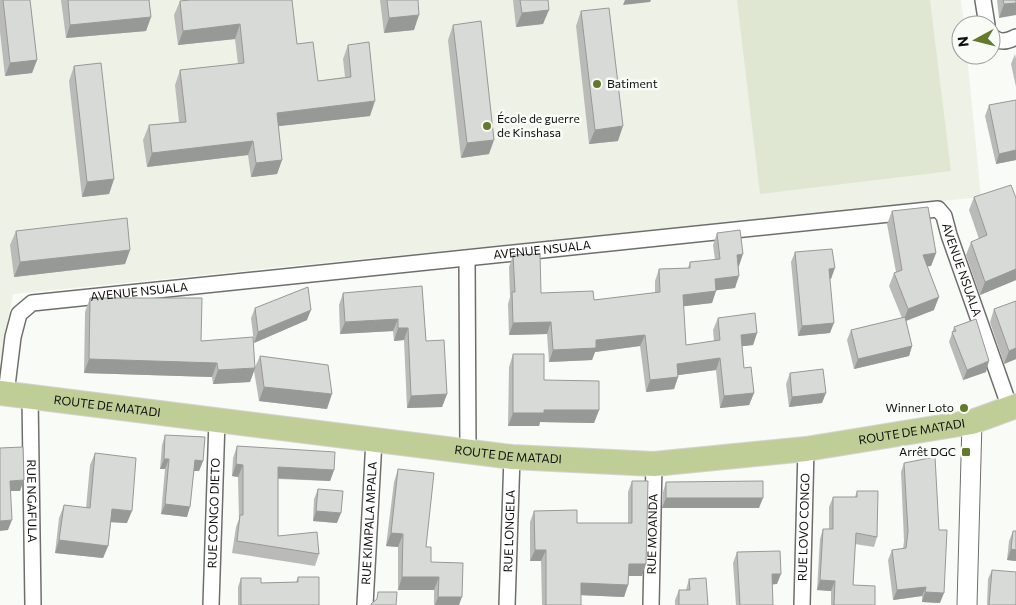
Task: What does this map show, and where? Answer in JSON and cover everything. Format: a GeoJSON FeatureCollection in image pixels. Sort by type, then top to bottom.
{"type":"FeatureCollection","features":[{"type":"Feature","properties":{"kind":"main road","name":"ROUTE DE MATADI"},"geometry":{"type":"LineString","coordinates":[[3,394],[512,457],[654,464],[806,449],[972,422],[1013,407]]}},
{"type":"Feature","properties":{"kind":"street"},"geometry":{"type":"LineString","coordinates":[[983,0],[985,15]]}},
{"type":"Feature","properties":{"kind":"street"},"geometry":{"type":"LineString","coordinates":[[1001,41],[1007,42],[1016,37]]}},
{"type":"Feature","properties":{"kind":"street","name":"AVENUE NSUALA"},"geometry":{"type":"LineString","coordinates":[[3,394],[19,314],[32,303],[938,209],[944,216],[949,235],[1013,407]]}},
{"type":"Feature","properties":{"kind":"street"},"geometry":{"type":"LineString","coordinates":[[467,259],[468,451]]}},
{"type":"Feature","properties":{"kind":"street","name":"RUE NGAFULA"},"geometry":{"type":"LineString","coordinates":[[30,396],[33,605]]}},
{"type":"Feature","properties":{"kind":"street","name":"RUE CONGO DIETO"},"geometry":{"type":"LineString","coordinates":[[211,605],[217,420]]}},
{"type":"Feature","properties":{"kind":"street"},"geometry":{"type":"LineString","coordinates":[[967,605],[972,422]]}},
{"type":"Feature","properties":{"kind":"street","name":"RUE KIMPALA MPALA"},"geometry":{"type":"LineString","coordinates":[[365,605],[374,440]]}},
{"type":"Feature","properties":{"kind":"street","name":"RUE LOVO CONGO"},"geometry":{"type":"LineString","coordinates":[[802,605],[806,449]]}},
{"type":"Feature","properties":{"kind":"street","name":"RUE LONGELA"},"geometry":{"type":"LineString","coordinates":[[507,605],[512,457]]}},
{"type":"Feature","properties":{"kind":"street","name":"RUE MOANDA"},"geometry":{"type":"LineString","coordinates":[[651,605],[654,464]]}},
{"type":"Feature","properties":{"kind":"shaded area","name":"École de guerre de Kinshasa"},"geometry":{"type":"Polygon","coordinates":[[[0,0],[961,0],[963,15],[951,15],[951,65],[968,65],[981,197],[13,294],[0,361],[0,0]]]}},
{"type":"Feature","properties":{"kind":"green space"},"geometry":{"type":"Polygon","coordinates":[[[737,0],[930,0],[951,171],[760,194],[737,0]]]}},
{"type":"Feature","properties":{"kind":"building"},"geometry":{"type":"Polygon","coordinates":[[[3,0],[30,0],[37,60],[10,63],[3,0]]]}},
{"type":"Feature","properties":{"kind":"building"},"geometry":{"type":"Polygon","coordinates":[[[68,0],[149,0],[151,17],[70,25],[68,0]]]}},
{"type":"Feature","properties":{"kind":"building"},"geometry":{"type":"Polygon","coordinates":[[[292,0],[297,44],[313,42],[318,81],[351,77],[348,45],[369,42],[375,101],[277,113],[282,160],[256,163],[253,141],[152,153],[149,125],[186,122],[180,70],[244,63],[240,24],[183,31],[180,1],[292,0]]]}},
{"type":"Feature","properties":{"kind":"building"},"geometry":{"type":"Polygon","coordinates":[[[387,0],[418,0],[419,15],[389,18],[387,0]]]}},
{"type":"Feature","properties":{"kind":"building"},"geometry":{"type":"Polygon","coordinates":[[[520,0],[548,0],[549,10],[522,13],[520,0]]]}},
{"type":"Feature","properties":{"kind":"building"},"geometry":{"type":"Polygon","coordinates":[[[1003,0],[1016,0],[1016,3],[1004,4],[1003,0]]]}},
{"type":"Feature","properties":{"kind":"building","name":"Batiment"},"geometry":{"type":"Polygon","coordinates":[[[609,8],[623,126],[595,130],[581,11],[609,8]]]}},
{"type":"Feature","properties":{"kind":"building"},"geometry":{"type":"Polygon","coordinates":[[[481,21],[494,140],[467,143],[453,25],[481,21]]]}},
{"type":"Feature","properties":{"kind":"building"},"geometry":{"type":"Polygon","coordinates":[[[101,63],[114,179],[87,182],[74,66],[101,63]]]}},
{"type":"Feature","properties":{"kind":"building"},"geometry":{"type":"Polygon","coordinates":[[[1016,100],[1016,150],[999,154],[989,105],[1016,100]]]}},
{"type":"Feature","properties":{"kind":"building"},"geometry":{"type":"Polygon","coordinates":[[[1011,185],[1016,198],[1016,269],[985,282],[971,242],[987,235],[974,197],[1011,185]]]}},
{"type":"Feature","properties":{"kind":"building"},"geometry":{"type":"Polygon","coordinates":[[[928,207],[936,253],[923,255],[939,297],[908,309],[894,273],[902,270],[892,211],[928,207]]]}},
{"type":"Feature","properties":{"kind":"building"},"geometry":{"type":"Polygon","coordinates":[[[127,218],[130,250],[20,262],[16,231],[127,218]]]}},
{"type":"Feature","properties":{"kind":"building"},"geometry":{"type":"Polygon","coordinates":[[[740,230],[743,254],[737,255],[739,276],[715,279],[716,291],[683,295],[686,345],[720,340],[718,318],[755,313],[757,333],[741,335],[744,368],[751,367],[754,393],[724,396],[720,358],[677,364],[678,377],[650,380],[645,335],[596,340],[596,348],[553,350],[551,322],[513,323],[512,292],[515,292],[513,255],[540,254],[541,293],[593,291],[594,300],[660,292],[659,269],[690,268],[690,262],[720,259],[717,233],[740,230]]]}},
{"type":"Feature","properties":{"kind":"building"},"geometry":{"type":"Polygon","coordinates":[[[832,249],[835,268],[829,269],[834,323],[802,326],[795,252],[832,249]]]}},
{"type":"Feature","properties":{"kind":"building"},"geometry":{"type":"Polygon","coordinates":[[[422,286],[426,341],[444,340],[447,394],[411,396],[408,328],[398,328],[398,319],[345,322],[343,293],[422,286]]]}},
{"type":"Feature","properties":{"kind":"building"},"geometry":{"type":"Polygon","coordinates":[[[308,287],[311,310],[258,332],[255,308],[308,287]]]}},
{"type":"Feature","properties":{"kind":"building"},"geometry":{"type":"Polygon","coordinates":[[[90,298],[202,298],[201,341],[253,337],[255,368],[218,370],[217,363],[89,359],[90,298]]]}},
{"type":"Feature","properties":{"kind":"building"},"geometry":{"type":"Polygon","coordinates":[[[1016,301],[1016,348],[1009,351],[994,309],[1016,301]]]}},
{"type":"Feature","properties":{"kind":"building"},"geometry":{"type":"Polygon","coordinates":[[[905,317],[912,346],[858,359],[851,330],[905,317]]]}},
{"type":"Feature","properties":{"kind":"building"},"geometry":{"type":"Polygon","coordinates":[[[976,319],[989,361],[967,370],[952,332],[956,331],[954,327],[976,319]]]}},
{"type":"Feature","properties":{"kind":"building"},"geometry":{"type":"Polygon","coordinates":[[[513,354],[544,354],[544,380],[599,381],[599,410],[544,410],[544,413],[513,413],[513,354]]]}},
{"type":"Feature","properties":{"kind":"building"},"geometry":{"type":"Polygon","coordinates":[[[260,356],[328,365],[332,394],[264,387],[260,356]]]}},
{"type":"Feature","properties":{"kind":"building"},"geometry":{"type":"Polygon","coordinates":[[[823,369],[826,393],[792,397],[790,373],[823,369]]]}},
{"type":"Feature","properties":{"kind":"building"},"geometry":{"type":"Polygon","coordinates":[[[165,435],[205,437],[203,461],[195,460],[190,507],[165,504],[169,459],[164,459],[165,435]]]}},
{"type":"Feature","properties":{"kind":"building"},"geometry":{"type":"Polygon","coordinates":[[[237,446],[335,452],[334,470],[278,467],[278,536],[317,532],[319,554],[237,541],[240,515],[243,515],[243,465],[236,464],[237,446]]]}},
{"type":"Feature","properties":{"kind":"building"},"geometry":{"type":"Polygon","coordinates":[[[23,447],[24,480],[10,481],[12,520],[0,521],[0,448],[23,447]]]}},
{"type":"Feature","properties":{"kind":"building"},"geometry":{"type":"Polygon","coordinates":[[[95,453],[136,458],[132,511],[112,509],[108,546],[59,540],[64,505],[90,508],[95,453]]]}},
{"type":"Feature","properties":{"kind":"building"},"geometry":{"type":"Polygon","coordinates":[[[935,457],[939,530],[947,530],[944,593],[925,592],[926,587],[897,590],[892,550],[906,548],[908,531],[904,463],[935,457]]]}},
{"type":"Feature","properties":{"kind":"building"},"geometry":{"type":"Polygon","coordinates":[[[398,469],[434,473],[426,547],[431,547],[431,562],[463,563],[462,597],[438,597],[439,577],[402,577],[403,534],[391,533],[398,469]]]}},
{"type":"Feature","properties":{"kind":"building"},"geometry":{"type":"Polygon","coordinates":[[[632,481],[648,481],[646,564],[629,564],[628,585],[581,583],[581,605],[546,605],[546,550],[535,550],[534,511],[577,510],[577,523],[632,523],[632,481]]]}},
{"type":"Feature","properties":{"kind":"building"},"geometry":{"type":"Polygon","coordinates":[[[763,481],[763,498],[666,498],[666,482],[763,481]]]}},
{"type":"Feature","properties":{"kind":"building"},"geometry":{"type":"Polygon","coordinates":[[[318,489],[343,491],[341,513],[316,511],[318,489]]]}},
{"type":"Feature","properties":{"kind":"building"},"geometry":{"type":"Polygon","coordinates":[[[857,491],[878,491],[877,537],[856,533],[853,585],[875,586],[875,605],[834,605],[835,581],[820,580],[823,529],[833,529],[833,497],[857,497],[857,491]]]}},
{"type":"Feature","properties":{"kind":"building"},"geometry":{"type":"Polygon","coordinates":[[[1013,531],[1016,531],[1016,550],[1011,549],[1013,531]]]}},
{"type":"Feature","properties":{"kind":"building"},"geometry":{"type":"Polygon","coordinates":[[[780,551],[781,574],[772,574],[773,605],[740,605],[737,552],[780,551]]]}},
{"type":"Feature","properties":{"kind":"building"},"geometry":{"type":"Polygon","coordinates":[[[992,570],[1016,572],[1016,605],[989,605],[992,570]]]}},
{"type":"Feature","properties":{"kind":"building"},"geometry":{"type":"Polygon","coordinates":[[[298,577],[319,577],[319,605],[241,605],[241,578],[261,578],[261,583],[298,582],[298,577]]]}},
{"type":"Feature","properties":{"kind":"building"},"geometry":{"type":"Polygon","coordinates":[[[706,578],[708,605],[679,605],[679,590],[690,590],[689,579],[706,578]]]}},
{"type":"Feature","properties":{"kind":"building"},"geometry":{"type":"Polygon","coordinates":[[[378,592],[397,592],[396,605],[371,605],[377,599],[378,592]]]}},
{"type":"Feature","properties":{"kind":"place","name":"Batiment"},"geometry":{"type":"Point","coordinates":[597,84]}},
{"type":"Feature","properties":{"kind":"place","name":"École de guerre de Kinshasa"},"geometry":{"type":"Point","coordinates":[487,126]}},
{"type":"Feature","properties":{"kind":"place","name":"Winner Loto"},"geometry":{"type":"Point","coordinates":[964,408]}},
{"type":"Feature","properties":{"kind":"place","name":"Arrêt DGC"},"geometry":{"type":"Point","coordinates":[966,452]}}]}
